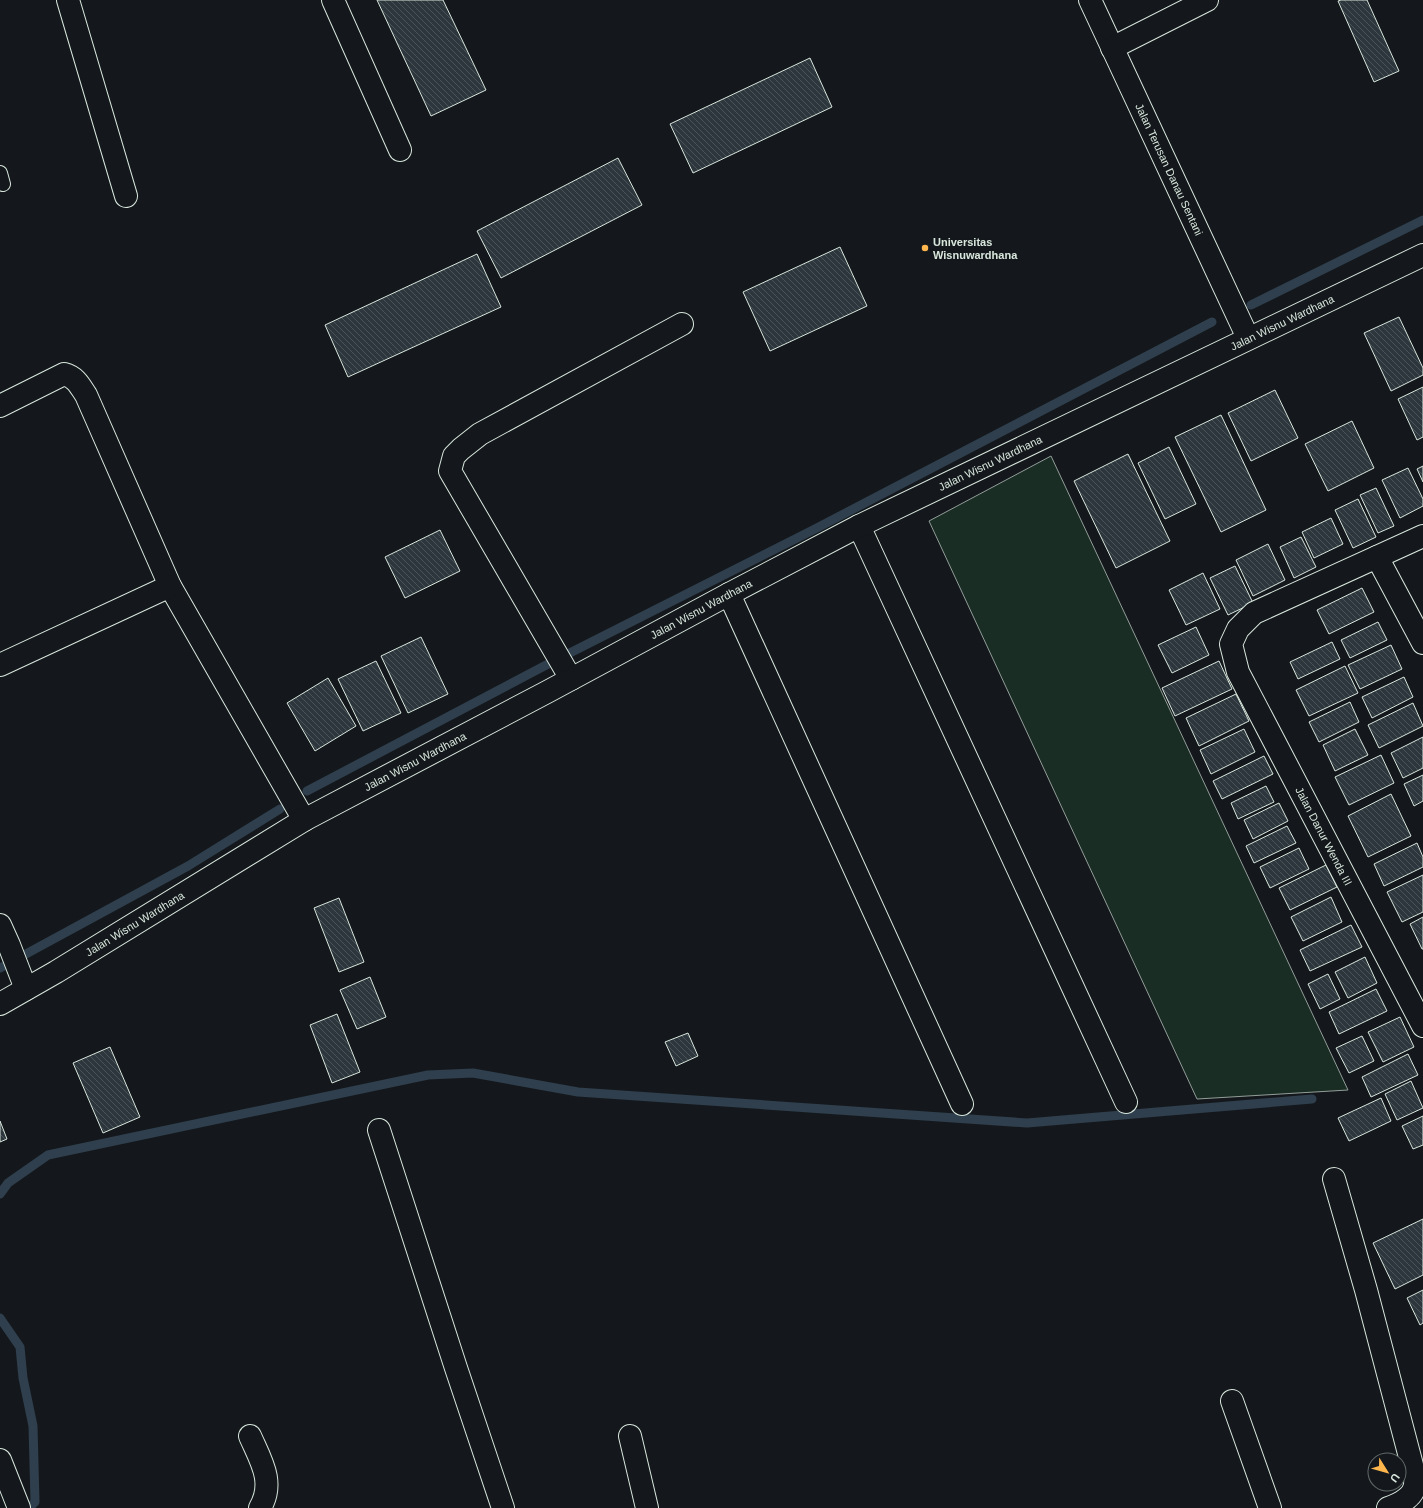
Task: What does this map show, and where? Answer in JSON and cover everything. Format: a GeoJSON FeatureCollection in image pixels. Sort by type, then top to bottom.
{"type":"FeatureCollection","features":[{"type":"Feature","properties":{"kind":"street"},"geometry":{"type":"LineString","coordinates":[[68,0],[126,196]]}},
{"type":"Feature","properties":{"kind":"street"},"geometry":{"type":"LineString","coordinates":[[333,0],[400,150]]}},
{"type":"Feature","properties":{"kind":"street","name":"Jalan Terusan Danau Sentani"},"geometry":{"type":"LineString","coordinates":[[1090,0],[1248,338]]}},
{"type":"Feature","properties":{"kind":"street"},"geometry":{"type":"LineString","coordinates":[[1112,48],[1207,0]]}},
{"type":"Feature","properties":{"kind":"street","name":"Jalan Wisnu Wardhana"},"geometry":{"type":"LineString","coordinates":[[0,1004],[22,979],[56,972],[304,820],[562,665],[729,594],[859,526],[1423,254]]}},
{"type":"Feature","properties":{"kind":"street"},"geometry":{"type":"LineString","coordinates":[[562,665],[450,471],[454,456],[480,434],[682,324]]}},
{"type":"Feature","properties":{"kind":"street"},"geometry":{"type":"LineString","coordinates":[[0,406],[64,374],[77,381],[86,395],[170,586],[304,820]]}},
{"type":"Feature","properties":{"kind":"street"},"geometry":{"type":"LineString","coordinates":[[859,526],[1126,1102]]}},
{"type":"Feature","properties":{"kind":"street"},"geometry":{"type":"LineString","coordinates":[[1423,536],[1377,557],[1423,643]]}},
{"type":"Feature","properties":{"kind":"street","name":"Jalan Danur Wenda III"},"geometry":{"type":"LineString","coordinates":[[1377,557],[1254,613],[1238,629],[1231,644],[1238,672],[1423,1026]]}},
{"type":"Feature","properties":{"kind":"street"},"geometry":{"type":"LineString","coordinates":[[0,665],[170,586]]}},
{"type":"Feature","properties":{"kind":"street"},"geometry":{"type":"LineString","coordinates":[[729,594],[962,1104]]}},
{"type":"Feature","properties":{"kind":"street"},"geometry":{"type":"LineString","coordinates":[[0,925],[10,945],[22,979]]}},
{"type":"Feature","properties":{"kind":"street"},"geometry":{"type":"LineString","coordinates":[[379,1130],[503,1508]]}},
{"type":"Feature","properties":{"kind":"street"},"geometry":{"type":"LineString","coordinates":[[1334,1179],[1366,1290],[1412,1465],[1415,1484],[1410,1496],[1398,1505],[1388,1508]]}},
{"type":"Feature","properties":{"kind":"street"},"geometry":{"type":"LineString","coordinates":[[1232,1401],[1270,1508]]}},
{"type":"Feature","properties":{"kind":"street"},"geometry":{"type":"LineString","coordinates":[[250,1436],[267,1474],[266,1498],[260,1508]]}},
{"type":"Feature","properties":{"kind":"street"},"geometry":{"type":"LineString","coordinates":[[630,1436],[648,1508]]}},
{"type":"Feature","properties":{"kind":"street"},"geometry":{"type":"LineString","coordinates":[[0,1460],[17,1504]]}},
{"type":"Feature","properties":{"kind":"green space"},"geometry":{"type":"Polygon","coordinates":[[[1051,456],[1348,1090],[1197,1099],[929,521],[1051,456]]]}},
{"type":"Feature","properties":{"kind":"building"},"geometry":{"type":"Polygon","coordinates":[[[377,0],[443,0],[486,90],[431,116],[377,0]]]}},
{"type":"Feature","properties":{"kind":"building"},"geometry":{"type":"Polygon","coordinates":[[[1367,0],[1399,71],[1374,82],[1338,1],[1367,0]]]}},
{"type":"Feature","properties":{"kind":"building"},"geometry":{"type":"Polygon","coordinates":[[[810,58],[832,107],[693,173],[670,124],[810,58]]]}},
{"type":"Feature","properties":{"kind":"building"},"geometry":{"type":"Polygon","coordinates":[[[618,158],[642,205],[501,278],[477,231],[618,158]]]}},
{"type":"Feature","properties":{"kind":"building"},"geometry":{"type":"Polygon","coordinates":[[[840,247],[867,306],[770,351],[743,292],[840,247]]]}},
{"type":"Feature","properties":{"kind":"building"},"geometry":{"type":"Polygon","coordinates":[[[477,254],[501,307],[348,377],[325,325],[477,254]]]}},
{"type":"Feature","properties":{"kind":"building"},"geometry":{"type":"Polygon","coordinates":[[[1399,317],[1423,368],[1423,375],[1391,391],[1364,333],[1399,317]]]}},
{"type":"Feature","properties":{"kind":"building"},"geometry":{"type":"Polygon","coordinates":[[[1423,387],[1423,437],[1417,440],[1398,399],[1423,387]]]}},
{"type":"Feature","properties":{"kind":"building"},"geometry":{"type":"Polygon","coordinates":[[[1275,390],[1298,438],[1251,461],[1228,413],[1275,390]]]}},
{"type":"Feature","properties":{"kind":"building"},"geometry":{"type":"Polygon","coordinates":[[[1221,415],[1266,510],[1221,532],[1175,437],[1221,415]]]}},
{"type":"Feature","properties":{"kind":"building"},"geometry":{"type":"Polygon","coordinates":[[[1352,421],[1374,468],[1328,491],[1305,444],[1352,421]]]}},
{"type":"Feature","properties":{"kind":"building"},"geometry":{"type":"Polygon","coordinates":[[[1169,447],[1196,504],[1165,519],[1138,463],[1169,447]]]}},
{"type":"Feature","properties":{"kind":"building"},"geometry":{"type":"Polygon","coordinates":[[[1128,454],[1170,541],[1116,568],[1074,481],[1128,454]]]}},
{"type":"Feature","properties":{"kind":"building"},"geometry":{"type":"Polygon","coordinates":[[[1423,466],[1423,482],[1417,469],[1423,466]]]}},
{"type":"Feature","properties":{"kind":"building"},"geometry":{"type":"Polygon","coordinates":[[[1408,468],[1423,499],[1423,506],[1400,518],[1382,480],[1408,468]]]}},
{"type":"Feature","properties":{"kind":"building"},"geometry":{"type":"Polygon","coordinates":[[[1376,488],[1394,526],[1378,533],[1360,495],[1376,488]]]}},
{"type":"Feature","properties":{"kind":"building"},"geometry":{"type":"Polygon","coordinates":[[[1358,499],[1376,537],[1353,548],[1335,510],[1358,499]]]}},
{"type":"Feature","properties":{"kind":"building"},"geometry":{"type":"Polygon","coordinates":[[[1331,518],[1343,544],[1314,558],[1302,532],[1331,518]]]}},
{"type":"Feature","properties":{"kind":"building"},"geometry":{"type":"Polygon","coordinates":[[[440,530],[460,571],[405,598],[385,557],[440,530]]]}},
{"type":"Feature","properties":{"kind":"building"},"geometry":{"type":"Polygon","coordinates":[[[1301,537],[1316,567],[1294,578],[1280,547],[1301,537]]]}},
{"type":"Feature","properties":{"kind":"building"},"geometry":{"type":"Polygon","coordinates":[[[1268,544],[1285,580],[1253,596],[1236,560],[1268,544]]]}},
{"type":"Feature","properties":{"kind":"building"},"geometry":{"type":"Polygon","coordinates":[[[1235,566],[1253,603],[1228,615],[1210,578],[1235,566]]]}},
{"type":"Feature","properties":{"kind":"building"},"geometry":{"type":"Polygon","coordinates":[[[1203,573],[1220,609],[1186,625],[1169,590],[1203,573]]]}},
{"type":"Feature","properties":{"kind":"building"},"geometry":{"type":"Polygon","coordinates":[[[1362,588],[1374,612],[1329,634],[1317,610],[1362,588]]]}},
{"type":"Feature","properties":{"kind":"building"},"geometry":{"type":"Polygon","coordinates":[[[1378,622],[1387,640],[1350,658],[1341,640],[1378,622]]]}},
{"type":"Feature","properties":{"kind":"building"},"geometry":{"type":"Polygon","coordinates":[[[1196,627],[1209,655],[1172,673],[1158,645],[1196,627]]]}},
{"type":"Feature","properties":{"kind":"building"},"geometry":{"type":"Polygon","coordinates":[[[421,637],[448,694],[408,713],[381,656],[421,637]]]}},
{"type":"Feature","properties":{"kind":"building"},"geometry":{"type":"Polygon","coordinates":[[[1332,642],[1340,659],[1298,679],[1290,662],[1332,642]]]}},
{"type":"Feature","properties":{"kind":"building"},"geometry":{"type":"Polygon","coordinates":[[[1391,645],[1402,669],[1360,689],[1348,665],[1391,645]]]}},
{"type":"Feature","properties":{"kind":"building"},"geometry":{"type":"Polygon","coordinates":[[[376,661],[401,713],[363,731],[338,679],[376,661]]]}},
{"type":"Feature","properties":{"kind":"building"},"geometry":{"type":"Polygon","coordinates":[[[1219,661],[1232,689],[1175,716],[1162,688],[1219,661]]]}},
{"type":"Feature","properties":{"kind":"building"},"geometry":{"type":"Polygon","coordinates":[[[1345,666],[1358,693],[1309,716],[1296,690],[1345,666]]]}},
{"type":"Feature","properties":{"kind":"building"},"geometry":{"type":"Polygon","coordinates":[[[1404,677],[1413,697],[1372,718],[1362,697],[1404,677]]]}},
{"type":"Feature","properties":{"kind":"building"},"geometry":{"type":"Polygon","coordinates":[[[328,678],[356,726],[315,751],[287,703],[328,678]]]}},
{"type":"Feature","properties":{"kind":"building"},"geometry":{"type":"Polygon","coordinates":[[[1236,694],[1249,721],[1199,746],[1186,718],[1236,694]]]}},
{"type":"Feature","properties":{"kind":"building"},"geometry":{"type":"Polygon","coordinates":[[[1350,702],[1359,722],[1319,742],[1309,722],[1350,702]]]}},
{"type":"Feature","properties":{"kind":"building"},"geometry":{"type":"Polygon","coordinates":[[[1413,703],[1423,726],[1379,748],[1368,725],[1413,703]]]}},
{"type":"Feature","properties":{"kind":"building"},"geometry":{"type":"Polygon","coordinates":[[[1244,729],[1255,752],[1211,774],[1200,750],[1244,729]]]}},
{"type":"Feature","properties":{"kind":"building"},"geometry":{"type":"Polygon","coordinates":[[[1355,729],[1368,755],[1335,771],[1323,745],[1355,729]]]}},
{"type":"Feature","properties":{"kind":"building"},"geometry":{"type":"Polygon","coordinates":[[[1423,737],[1423,768],[1403,778],[1391,753],[1423,737]]]}},
{"type":"Feature","properties":{"kind":"building"},"geometry":{"type":"Polygon","coordinates":[[[1381,755],[1394,783],[1349,805],[1335,777],[1381,755]]]}},
{"type":"Feature","properties":{"kind":"building"},"geometry":{"type":"Polygon","coordinates":[[[1264,756],[1273,774],[1222,799],[1213,781],[1264,756]]]}},
{"type":"Feature","properties":{"kind":"building"},"geometry":{"type":"Polygon","coordinates":[[[1423,775],[1423,801],[1414,806],[1404,784],[1423,775]]]}},
{"type":"Feature","properties":{"kind":"building"},"geometry":{"type":"Polygon","coordinates":[[[1266,786],[1274,802],[1238,819],[1231,803],[1266,786]]]}},
{"type":"Feature","properties":{"kind":"building"},"geometry":{"type":"Polygon","coordinates":[[[1391,794],[1411,836],[1368,857],[1348,816],[1391,794]]]}},
{"type":"Feature","properties":{"kind":"building"},"geometry":{"type":"Polygon","coordinates":[[[1279,803],[1288,821],[1253,839],[1244,820],[1279,803]]]}},
{"type":"Feature","properties":{"kind":"building"},"geometry":{"type":"Polygon","coordinates":[[[1287,826],[1296,843],[1254,863],[1246,846],[1287,826]]]}},
{"type":"Feature","properties":{"kind":"building"},"geometry":{"type":"Polygon","coordinates":[[[1417,843],[1423,857],[1423,867],[1384,886],[1374,864],[1417,843]]]}},
{"type":"Feature","properties":{"kind":"building"},"geometry":{"type":"Polygon","coordinates":[[[1299,848],[1309,869],[1270,888],[1260,867],[1299,848]]]}},
{"type":"Feature","properties":{"kind":"building"},"geometry":{"type":"Polygon","coordinates":[[[1326,865],[1337,887],[1290,910],[1279,888],[1326,865]]]}},
{"type":"Feature","properties":{"kind":"building"},"geometry":{"type":"Polygon","coordinates":[[[1423,875],[1423,912],[1402,922],[1387,892],[1423,875]]]}},
{"type":"Feature","properties":{"kind":"building"},"geometry":{"type":"Polygon","coordinates":[[[1331,897],[1342,922],[1303,941],[1291,917],[1331,897]]]}},
{"type":"Feature","properties":{"kind":"building"},"geometry":{"type":"Polygon","coordinates":[[[339,898],[364,962],[339,972],[314,908],[339,898]]]}},
{"type":"Feature","properties":{"kind":"building"},"geometry":{"type":"Polygon","coordinates":[[[1423,917],[1423,949],[1422,949],[1410,924],[1423,917]]]}},
{"type":"Feature","properties":{"kind":"building"},"geometry":{"type":"Polygon","coordinates":[[[1351,925],[1362,947],[1310,971],[1300,950],[1351,925]]]}},
{"type":"Feature","properties":{"kind":"building"},"geometry":{"type":"Polygon","coordinates":[[[1365,957],[1377,983],[1348,998],[1335,972],[1365,957]]]}},
{"type":"Feature","properties":{"kind":"building"},"geometry":{"type":"Polygon","coordinates":[[[1328,974],[1340,999],[1320,1009],[1308,984],[1328,974]]]}},
{"type":"Feature","properties":{"kind":"building"},"geometry":{"type":"Polygon","coordinates":[[[370,977],[386,1017],[357,1029],[340,990],[370,977]]]}},
{"type":"Feature","properties":{"kind":"building"},"geometry":{"type":"Polygon","coordinates":[[[1376,989],[1387,1011],[1339,1034],[1329,1012],[1376,989]]]}},
{"type":"Feature","properties":{"kind":"building"},"geometry":{"type":"Polygon","coordinates":[[[337,1014],[360,1072],[332,1083],[310,1025],[337,1014]]]}},
{"type":"Feature","properties":{"kind":"building"},"geometry":{"type":"Polygon","coordinates":[[[1400,1017],[1414,1047],[1383,1062],[1368,1032],[1400,1017]]]}},
{"type":"Feature","properties":{"kind":"building"},"geometry":{"type":"Polygon","coordinates":[[[688,1033],[698,1056],[676,1066],[665,1042],[688,1033]]]}},
{"type":"Feature","properties":{"kind":"building"},"geometry":{"type":"Polygon","coordinates":[[[1362,1036],[1374,1061],[1349,1073],[1336,1048],[1362,1036]]]}},
{"type":"Feature","properties":{"kind":"building"},"geometry":{"type":"Polygon","coordinates":[[[110,1047],[140,1117],[103,1133],[73,1063],[110,1047]]]}},
{"type":"Feature","properties":{"kind":"building"},"geometry":{"type":"Polygon","coordinates":[[[1408,1054],[1418,1075],[1371,1097],[1362,1077],[1408,1054]]]}},
{"type":"Feature","properties":{"kind":"building"},"geometry":{"type":"Polygon","coordinates":[[[1411,1081],[1423,1108],[1397,1120],[1385,1094],[1411,1081]]]}},
{"type":"Feature","properties":{"kind":"building"},"geometry":{"type":"Polygon","coordinates":[[[1381,1098],[1391,1121],[1349,1141],[1338,1118],[1381,1098]]]}},
{"type":"Feature","properties":{"kind":"building"},"geometry":{"type":"Polygon","coordinates":[[[1423,1116],[1423,1145],[1413,1149],[1402,1126],[1423,1116]]]}},
{"type":"Feature","properties":{"kind":"building"},"geometry":{"type":"Polygon","coordinates":[[[0,1121],[7,1139],[0,1142],[0,1121]]]}},
{"type":"Feature","properties":{"kind":"building"},"geometry":{"type":"Polygon","coordinates":[[[1423,1219],[1423,1275],[1395,1289],[1373,1243],[1423,1219]]]}},
{"type":"Feature","properties":{"kind":"building"},"geometry":{"type":"Polygon","coordinates":[[[1423,1290],[1423,1323],[1420,1325],[1407,1298],[1423,1290]]]}},
{"type":"Feature","properties":{"kind":"waterway"},"geometry":{"type":"LineString","coordinates":[[1251,305],[1423,220]]}},
{"type":"Feature","properties":{"kind":"waterway"},"geometry":{"type":"LineString","coordinates":[[307,791],[550,663],[813,530],[1212,322]]}},
{"type":"Feature","properties":{"kind":"waterway"},"geometry":{"type":"LineString","coordinates":[[0,968],[188,866],[280,809]]}},
{"type":"Feature","properties":{"kind":"waterway"},"geometry":{"type":"LineString","coordinates":[[0,1194],[8,1183],[48,1155],[428,1075],[473,1073],[578,1092],[1027,1123],[1312,1099]]}},
{"type":"Feature","properties":{"kind":"waterway"},"geometry":{"type":"LineString","coordinates":[[0,1318],[20,1347],[23,1378],[33,1426],[35,1502],[29,1508]]}},
{"type":"Feature","properties":{"kind":"place","name":"Universitas Wisnuwardhana"},"geometry":{"type":"Point","coordinates":[925,248]}}]}
